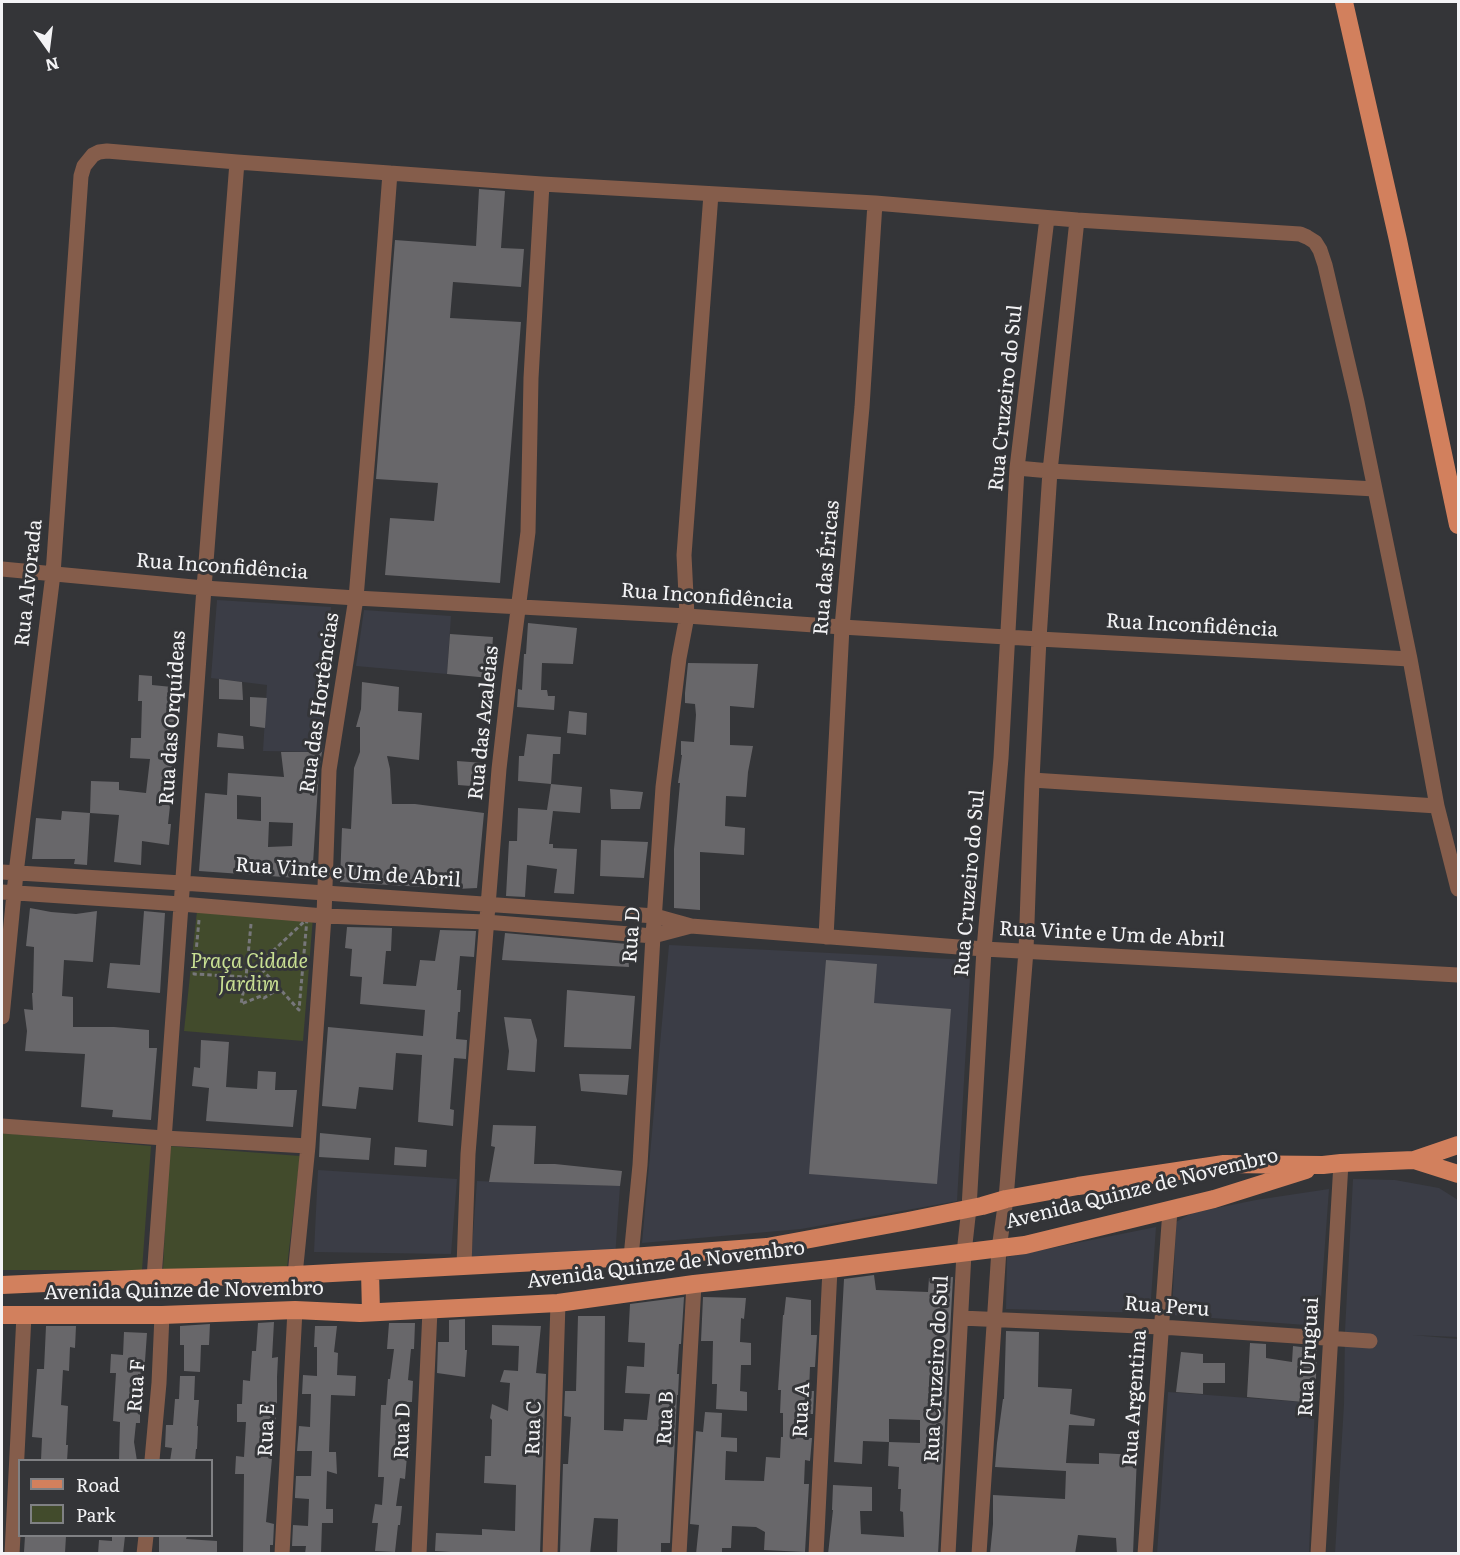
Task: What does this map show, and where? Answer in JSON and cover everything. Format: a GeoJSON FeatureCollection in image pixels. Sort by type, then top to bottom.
{"type":"FeatureCollection","features":[{"type":"Feature","properties":{"kind":"main road"},"geometry":{"type":"LineString","coordinates":[[1344,2],[1398,240],[1458,525]]}},
{"type":"Feature","properties":{"kind":"main road","name":"Avenida Quinze de Novembro"},"geometry":{"type":"LineString","coordinates":[[2,1285],[154,1278],[295,1275],[631,1257],[767,1247],[969,1209],[1005,1199],[1224,1164],[1332,1164],[1414,1160],[1458,1144]]}},
{"type":"Feature","properties":{"kind":"main road","name":"Avenida Quinze de Novembro"},"geometry":{"type":"LineString","coordinates":[[1414,1160],[1458,1174]]}},
{"type":"Feature","properties":{"kind":"main road","name":"Avenida Quinze de Novembro"},"geometry":{"type":"LineString","coordinates":[[2,1315],[162,1315],[295,1310],[371,1312],[558,1303],[694,1284],[1025,1245],[1170,1210],[1332,1164]]}},
{"type":"Feature","properties":{"kind":"main road"},"geometry":{"type":"LineString","coordinates":[[807,1240],[822,1270]]}},
{"type":"Feature","properties":{"kind":"main road"},"geometry":{"type":"LineString","coordinates":[[370,1271],[371,1312]]}},
{"type":"Feature","properties":{"kind":"street","name":"Rua Alvorada"},"geometry":{"type":"LineString","coordinates":[[2,1017],[9,873],[53,574],[81,176],[84,166],[93,155],[106,151],[237,162]]}},
{"type":"Feature","properties":{"kind":"street"},"geometry":{"type":"LineString","coordinates":[[237,162],[542,184],[874,203],[1047,218],[1300,234],[1315,242],[1325,265],[1357,402],[1410,659],[1437,806],[1458,889]]}},
{"type":"Feature","properties":{"kind":"street","name":"Rua das Orquídeas"},"geometry":{"type":"LineString","coordinates":[[154,1278],[237,162]]}},
{"type":"Feature","properties":{"kind":"street","name":"Rua das Hortências"},"geometry":{"type":"LineString","coordinates":[[295,1275],[308,1146],[324,916],[329,770],[356,598],[390,173]]}},
{"type":"Feature","properties":{"kind":"street","name":"Rua das Azaleias"},"geometry":{"type":"LineString","coordinates":[[464,1266],[468,1154],[500,758],[528,532],[531,378],[542,184]]}},
{"type":"Feature","properties":{"kind":"street","name":"Rua D"},"geometry":{"type":"LineString","coordinates":[[631,1257],[640,1164],[663,786],[679,658],[687,616],[684,555],[711,194]]}},
{"type":"Feature","properties":{"kind":"street","name":"Rua das Éricas"},"geometry":{"type":"LineString","coordinates":[[826,936],[842,627],[862,407],[874,203]]}},
{"type":"Feature","properties":{"kind":"street","name":"Rua Cruzeiro do Sul"},"geometry":{"type":"LineString","coordinates":[[948,1554],[964,1253],[969,1209],[984,949],[1002,758],[1017,468],[1047,218]]}},
{"type":"Feature","properties":{"kind":"street"},"geometry":{"type":"LineString","coordinates":[[979,1554],[999,1249],[1026,951],[1038,639],[1050,471],[1077,220]]}},
{"type":"Feature","properties":{"kind":"street"},"geometry":{"type":"LineString","coordinates":[[1017,468],[1376,489]]}},
{"type":"Feature","properties":{"kind":"street","name":"Rua Inconfidência"},"geometry":{"type":"LineString","coordinates":[[2,569],[204,588],[356,598],[1410,659]]}},
{"type":"Feature","properties":{"kind":"street"},"geometry":{"type":"LineString","coordinates":[[1032,780],[1437,806]]}},
{"type":"Feature","properties":{"kind":"street","name":"Rua Vinte e Um de Abril"},"geometry":{"type":"LineString","coordinates":[[9,873],[324,892],[655,916],[691,926],[984,949],[1458,975]]}},
{"type":"Feature","properties":{"kind":"street","name":"Rua Vinte e Um de Abril"},"geometry":{"type":"LineString","coordinates":[[8,893],[324,916],[486,922],[653,936],[691,926]]}},
{"type":"Feature","properties":{"kind":"street"},"geometry":{"type":"LineString","coordinates":[[2,1126],[308,1146]]}},
{"type":"Feature","properties":{"kind":"street","name":"Rua Uruguai"},"geometry":{"type":"LineString","coordinates":[[1318,1554],[1331,1340],[1332,1164]]}},
{"type":"Feature","properties":{"kind":"street","name":"Rua Argentina"},"geometry":{"type":"LineString","coordinates":[[1145,1554],[1170,1210]]}},
{"type":"Feature","properties":{"kind":"street","name":"Rua A"},"geometry":{"type":"LineString","coordinates":[[816,1554],[822,1270]]}},
{"type":"Feature","properties":{"kind":"street","name":"Rua B"},"geometry":{"type":"LineString","coordinates":[[679,1554],[694,1284]]}},
{"type":"Feature","properties":{"kind":"street","name":"Rua C"},"geometry":{"type":"LineString","coordinates":[[550,1554],[558,1303]]}},
{"type":"Feature","properties":{"kind":"street","name":"Rua E"},"geometry":{"type":"LineString","coordinates":[[282,1554],[295,1310]]}},
{"type":"Feature","properties":{"kind":"street","name":"Rua D"},"geometry":{"type":"LineString","coordinates":[[419,1554],[430,1310]]}},
{"type":"Feature","properties":{"kind":"street","name":"Rua F"},"geometry":{"type":"LineString","coordinates":[[153,1459],[162,1315]]}},
{"type":"Feature","properties":{"kind":"street"},"geometry":{"type":"LineString","coordinates":[[12,1554],[24,1316]]}},
{"type":"Feature","properties":{"kind":"street","name":"Rua Peru"},"geometry":{"type":"LineString","coordinates":[[961,1318],[1161,1327],[1370,1341]]}},
{"type":"Feature","properties":{"kind":"street"},"geometry":{"type":"LineString","coordinates":[[144,1554],[146,1537]]}},
{"type":"Feature","properties":{"kind":"path"},"geometry":{"type":"LineString","coordinates":[[200,915],[194,974],[246,977]]}},
{"type":"Feature","properties":{"kind":"path"},"geometry":{"type":"LineString","coordinates":[[252,917],[241,1004],[261,996],[264,998],[280,988]]}},
{"type":"Feature","properties":{"kind":"path"},"geometry":{"type":"LineString","coordinates":[[307,920],[299,1010],[280,988],[258,965],[307,920]]}},
{"type":"Feature","properties":{"kind":"shaded area"},"geometry":{"type":"Polygon","coordinates":[[[217,600],[331,607],[323,752],[263,751],[267,685],[211,678],[217,600]]]}},
{"type":"Feature","properties":{"kind":"shaded area"},"geometry":{"type":"Polygon","coordinates":[[[364,610],[451,616],[447,674],[356,666],[364,610]]]}},
{"type":"Feature","properties":{"kind":"shaded area"},"geometry":{"type":"Polygon","coordinates":[[[669,945],[971,960],[957,1201],[801,1229],[642,1243],[669,945]]]}},
{"type":"Feature","properties":{"kind":"shaded area"},"geometry":{"type":"Polygon","coordinates":[[[318,1170],[457,1179],[451,1254],[314,1252],[318,1170]]]}},
{"type":"Feature","properties":{"kind":"shaded area"},"geometry":{"type":"Polygon","coordinates":[[[1353,1179],[1395,1180],[1439,1188],[1458,1200],[1458,1337],[1412,1335],[1458,1339],[1458,1553],[1335,1554],[1353,1179]]]}},
{"type":"Feature","properties":{"kind":"shaded area"},"geometry":{"type":"Polygon","coordinates":[[[477,1181],[620,1186],[615,1258],[471,1261],[477,1181]]]}},
{"type":"Feature","properties":{"kind":"shaded area"},"geometry":{"type":"Polygon","coordinates":[[[1329,1189],[1319,1326],[1172,1315],[1176,1222],[1192,1213],[1329,1189]]]}},
{"type":"Feature","properties":{"kind":"shaded area"},"geometry":{"type":"Polygon","coordinates":[[[1156,1227],[1150,1313],[1006,1309],[1007,1257],[1156,1227]]]}},
{"type":"Feature","properties":{"kind":"shaded area"},"geometry":{"type":"Polygon","coordinates":[[[1168,1392],[1315,1403],[1309,1553],[1157,1554],[1168,1392]]]}},
{"type":"Feature","properties":{"kind":"green space","name":"Praça Cidade Jardim"},"geometry":{"type":"Polygon","coordinates":[[[197,911],[313,917],[303,1041],[184,1031],[197,911]]]}},
{"type":"Feature","properties":{"kind":"green space"},"geometry":{"type":"Polygon","coordinates":[[[3,1133],[151,1146],[142,1270],[2,1270],[3,1133]]]}},
{"type":"Feature","properties":{"kind":"green space"},"geometry":{"type":"Polygon","coordinates":[[[169,1146],[300,1156],[287,1267],[163,1269],[169,1146]]]}},
{"type":"Feature","properties":{"kind":"building"},"geometry":{"type":"Polygon","coordinates":[[[479,189],[505,191],[501,248],[524,249],[521,287],[453,282],[450,318],[521,322],[500,583],[385,575],[390,518],[434,521],[438,483],[376,479],[395,240],[476,246],[479,189]]]}},
{"type":"Feature","properties":{"kind":"building"},"geometry":{"type":"Polygon","coordinates":[[[528,623],[577,628],[573,664],[542,663],[541,690],[547,690],[548,696],[555,696],[554,710],[517,707],[518,689],[522,690],[528,623]]]}},
{"type":"Feature","properties":{"kind":"building"},"geometry":{"type":"Polygon","coordinates":[[[450,634],[493,637],[490,678],[447,674],[450,634]]]}},
{"type":"Feature","properties":{"kind":"building"},"geometry":{"type":"Polygon","coordinates":[[[688,663],[758,664],[754,708],[730,706],[730,745],[753,746],[746,797],[726,796],[725,826],[745,828],[744,855],[700,852],[700,910],[674,908],[674,849],[682,755],[681,741],[694,742],[696,715],[695,704],[685,703],[688,663]]]}},
{"type":"Feature","properties":{"kind":"building"},"geometry":{"type":"Polygon","coordinates":[[[139,675],[152,676],[152,685],[172,687],[171,693],[178,694],[173,733],[170,733],[168,763],[175,763],[174,788],[172,788],[168,824],[171,824],[169,845],[142,841],[141,865],[114,862],[119,815],[90,813],[91,781],[119,782],[119,790],[146,793],[150,759],[130,758],[131,738],[141,738],[142,701],[138,701],[139,675]]]}},
{"type":"Feature","properties":{"kind":"building"},"geometry":{"type":"Polygon","coordinates":[[[219,679],[242,682],[243,700],[219,699],[219,679]]]}},
{"type":"Feature","properties":{"kind":"building"},"geometry":{"type":"Polygon","coordinates":[[[362,682],[399,687],[398,711],[422,713],[419,760],[387,756],[392,804],[415,804],[484,813],[477,888],[457,889],[340,882],[342,828],[351,829],[354,768],[360,752],[360,727],[356,727],[361,709],[362,682]]]}},
{"type":"Feature","properties":{"kind":"building"},"geometry":{"type":"Polygon","coordinates":[[[250,697],[267,698],[265,728],[250,726],[250,697]]]}},
{"type":"Feature","properties":{"kind":"building"},"geometry":{"type":"Polygon","coordinates":[[[569,711],[587,713],[586,735],[567,733],[569,711]]]}},
{"type":"Feature","properties":{"kind":"building"},"geometry":{"type":"Polygon","coordinates":[[[218,733],[243,736],[244,749],[217,747],[218,733]]]}},
{"type":"Feature","properties":{"kind":"building"},"geometry":{"type":"Polygon","coordinates":[[[527,734],[561,737],[560,754],[553,754],[551,784],[518,781],[519,756],[524,756],[527,734]]]}},
{"type":"Feature","properties":{"kind":"building"},"geometry":{"type":"Polygon","coordinates":[[[281,752],[322,752],[312,879],[199,871],[205,793],[227,795],[228,773],[284,777],[281,752]],[[237,795],[237,819],[261,821],[261,797],[237,795]],[[269,822],[268,847],[292,846],[293,823],[269,822]]]}},
{"type":"Feature","properties":{"kind":"building"},"geometry":{"type":"Polygon","coordinates":[[[457,761],[484,763],[484,787],[458,785],[457,761]]]}},
{"type":"Feature","properties":{"kind":"building"},"geometry":{"type":"Polygon","coordinates":[[[551,784],[582,787],[580,813],[553,811],[549,844],[553,844],[553,848],[577,849],[574,894],[554,893],[557,869],[527,865],[525,897],[506,896],[509,841],[517,841],[518,808],[547,810],[551,784]]]}},
{"type":"Feature","properties":{"kind":"building"},"geometry":{"type":"Polygon","coordinates":[[[610,789],[643,792],[640,809],[611,809],[610,789]]]}},
{"type":"Feature","properties":{"kind":"building"},"geometry":{"type":"Polygon","coordinates":[[[62,811],[90,813],[87,865],[74,864],[75,859],[32,859],[36,818],[61,820],[62,811]]]}},
{"type":"Feature","properties":{"kind":"building"},"geometry":{"type":"Polygon","coordinates":[[[601,840],[648,842],[644,878],[600,876],[601,840]]]}},
{"type":"Feature","properties":{"kind":"building"},"geometry":{"type":"Polygon","coordinates":[[[30,908],[76,914],[97,911],[93,962],[64,960],[62,996],[73,997],[73,1027],[149,1030],[149,1048],[157,1048],[151,1120],[112,1117],[113,1110],[81,1107],[85,1054],[25,1051],[27,1031],[24,1009],[33,1010],[34,947],[26,946],[30,908]]]}},
{"type":"Feature","properties":{"kind":"building"},"geometry":{"type":"Polygon","coordinates":[[[144,911],[165,913],[160,993],[107,988],[110,963],[140,965],[144,911]]]}},
{"type":"Feature","properties":{"kind":"building"},"geometry":{"type":"Polygon","coordinates":[[[347,927],[392,928],[391,951],[386,951],[383,984],[416,986],[420,960],[435,961],[440,930],[476,931],[474,957],[460,956],[457,990],[461,990],[460,1012],[458,1012],[456,1039],[467,1040],[466,1059],[454,1058],[450,1109],[454,1110],[453,1126],[418,1122],[422,1055],[396,1053],[393,1090],[359,1087],[356,1109],[322,1106],[328,1027],[423,1036],[425,1010],[360,1004],[362,977],[350,976],[352,949],[345,948],[347,927]]]}},
{"type":"Feature","properties":{"kind":"building"},"geometry":{"type":"Polygon","coordinates":[[[505,933],[627,944],[629,967],[502,960],[505,933]]]}},
{"type":"Feature","properties":{"kind":"building"},"geometry":{"type":"Polygon","coordinates":[[[826,960],[877,964],[874,1003],[951,1009],[937,1184],[809,1174],[826,960]]]}},
{"type":"Feature","properties":{"kind":"building"},"geometry":{"type":"Polygon","coordinates":[[[567,990],[635,996],[631,1049],[564,1047],[567,990]]]}},
{"type":"Feature","properties":{"kind":"building"},"geometry":{"type":"Polygon","coordinates":[[[504,1017],[531,1019],[537,1040],[535,1072],[507,1070],[509,1051],[504,1017]]]}},
{"type":"Feature","properties":{"kind":"building"},"geometry":{"type":"Polygon","coordinates":[[[201,1040],[229,1042],[226,1087],[257,1089],[258,1071],[276,1072],[275,1090],[297,1090],[293,1127],[206,1121],[209,1088],[192,1086],[194,1067],[200,1068],[201,1040]]]}},
{"type":"Feature","properties":{"kind":"building"},"geometry":{"type":"Polygon","coordinates":[[[579,1074],[629,1075],[627,1095],[581,1091],[579,1074]]]}},
{"type":"Feature","properties":{"kind":"building"},"geometry":{"type":"Polygon","coordinates":[[[493,1125],[536,1126],[534,1164],[622,1171],[620,1186],[489,1182],[495,1147],[491,1146],[493,1125]]]}},
{"type":"Feature","properties":{"kind":"building"},"geometry":{"type":"Polygon","coordinates":[[[320,1133],[371,1138],[369,1160],[319,1157],[320,1133]]]}},
{"type":"Feature","properties":{"kind":"building"},"geometry":{"type":"Polygon","coordinates":[[[395,1147],[427,1150],[426,1167],[394,1165],[395,1147]]]}},
{"type":"Feature","properties":{"kind":"building"},"geometry":{"type":"Polygon","coordinates":[[[874,1275],[876,1290],[928,1292],[929,1278],[953,1277],[938,1554],[828,1554],[833,1510],[833,1485],[872,1487],[872,1511],[860,1511],[861,1534],[904,1537],[903,1512],[900,1511],[901,1489],[898,1489],[899,1467],[888,1466],[889,1442],[863,1441],[862,1464],[834,1462],[844,1279],[874,1275]],[[889,1419],[889,1442],[920,1443],[920,1420],[889,1419]]]}},
{"type":"Feature","properties":{"kind":"building"},"geometry":{"type":"Polygon","coordinates":[[[684,1297],[677,1374],[679,1374],[670,1543],[661,1543],[661,1554],[617,1553],[618,1519],[594,1518],[590,1554],[560,1554],[563,1464],[568,1464],[571,1417],[564,1416],[565,1391],[576,1391],[578,1316],[605,1316],[604,1430],[623,1431],[624,1419],[647,1420],[650,1394],[625,1393],[627,1366],[644,1367],[645,1343],[628,1342],[630,1304],[684,1297]]]}},
{"type":"Feature","properties":{"kind":"building"},"geometry":{"type":"Polygon","coordinates":[[[703,1297],[746,1298],[744,1319],[741,1318],[740,1342],[751,1343],[751,1365],[741,1365],[740,1391],[747,1392],[747,1411],[716,1409],[717,1384],[712,1384],[713,1341],[701,1341],[703,1297]]]}},
{"type":"Feature","properties":{"kind":"building"},"geometry":{"type":"Polygon","coordinates":[[[786,1297],[811,1300],[811,1335],[817,1335],[815,1367],[810,1367],[809,1391],[814,1391],[813,1414],[809,1414],[808,1438],[812,1438],[810,1461],[805,1460],[804,1484],[809,1484],[805,1552],[764,1550],[765,1532],[756,1527],[732,1526],[731,1548],[722,1548],[722,1554],[696,1554],[699,1525],[690,1524],[696,1431],[703,1432],[705,1412],[722,1413],[721,1437],[737,1438],[737,1452],[726,1451],[725,1480],[764,1481],[766,1457],[780,1458],[783,1413],[780,1413],[781,1390],[778,1390],[786,1297]]]}},
{"type":"Feature","properties":{"kind":"building"},"geometry":{"type":"Polygon","coordinates":[[[465,1319],[465,1350],[467,1350],[465,1377],[437,1373],[438,1342],[449,1342],[449,1320],[465,1319]]]}},
{"type":"Feature","properties":{"kind":"building"},"geometry":{"type":"Polygon","coordinates":[[[274,1322],[272,1358],[278,1357],[277,1405],[266,1522],[274,1524],[273,1545],[270,1545],[270,1554],[243,1554],[244,1474],[235,1474],[236,1456],[244,1457],[246,1422],[237,1422],[237,1404],[242,1404],[243,1380],[250,1381],[252,1351],[256,1351],[258,1323],[274,1322]]]}},
{"type":"Feature","properties":{"kind":"building"},"geometry":{"type":"Polygon","coordinates":[[[389,1323],[415,1323],[414,1349],[411,1349],[408,1380],[413,1381],[412,1402],[402,1402],[399,1438],[402,1438],[402,1444],[411,1444],[410,1457],[407,1456],[405,1479],[400,1478],[396,1506],[402,1506],[395,1552],[375,1551],[378,1523],[372,1523],[375,1504],[382,1505],[384,1477],[378,1477],[381,1405],[386,1405],[394,1349],[387,1349],[389,1323]]]}},
{"type":"Feature","properties":{"kind":"building"},"geometry":{"type":"Polygon","coordinates":[[[210,1324],[209,1345],[201,1345],[200,1372],[184,1371],[184,1345],[180,1345],[180,1326],[210,1324]]]}},
{"type":"Feature","properties":{"kind":"building"},"geometry":{"type":"Polygon","coordinates":[[[492,1325],[541,1326],[536,1373],[546,1374],[540,1554],[435,1551],[436,1533],[482,1535],[482,1529],[515,1531],[516,1485],[484,1483],[485,1456],[491,1456],[492,1404],[508,1411],[510,1383],[500,1382],[504,1370],[518,1371],[519,1346],[492,1345],[492,1325]]]}},
{"type":"Feature","properties":{"kind":"building"},"geometry":{"type":"Polygon","coordinates":[[[46,1326],[76,1326],[75,1348],[70,1347],[69,1371],[63,1370],[61,1405],[68,1406],[67,1459],[41,1459],[42,1438],[32,1437],[37,1369],[44,1369],[46,1326]]]}},
{"type":"Feature","properties":{"kind":"building"},"geometry":{"type":"Polygon","coordinates":[[[315,1326],[337,1326],[334,1352],[338,1353],[337,1375],[356,1376],[355,1396],[331,1395],[329,1452],[336,1452],[337,1474],[327,1471],[326,1509],[333,1509],[333,1523],[322,1523],[321,1554],[305,1554],[306,1546],[292,1546],[293,1525],[308,1526],[309,1499],[295,1498],[295,1495],[296,1476],[311,1476],[312,1451],[297,1451],[299,1426],[310,1427],[311,1394],[302,1394],[303,1375],[317,1376],[317,1347],[314,1347],[315,1326]]]}},
{"type":"Feature","properties":{"kind":"building"},"geometry":{"type":"Polygon","coordinates":[[[1006,1331],[1039,1332],[1038,1387],[1072,1389],[1070,1414],[1095,1419],[1094,1426],[1069,1425],[1066,1463],[1099,1464],[1099,1453],[1137,1455],[1133,1554],[1117,1554],[1116,1538],[1078,1535],[1075,1554],[990,1554],[993,1495],[1065,1499],[1066,1471],[995,1467],[1004,1399],[1006,1331]]]}},
{"type":"Feature","properties":{"kind":"building"},"geometry":{"type":"Polygon","coordinates":[[[124,1332],[147,1333],[144,1375],[138,1374],[135,1406],[140,1406],[140,1423],[136,1423],[134,1442],[137,1459],[119,1459],[120,1422],[113,1421],[116,1373],[110,1373],[111,1354],[123,1355],[124,1332]]]}},
{"type":"Feature","properties":{"kind":"building"},"geometry":{"type":"Polygon","coordinates":[[[1250,1343],[1266,1344],[1266,1358],[1292,1362],[1293,1346],[1317,1349],[1315,1403],[1247,1397],[1250,1343]]]}},
{"type":"Feature","properties":{"kind":"building"},"geometry":{"type":"Polygon","coordinates":[[[1181,1352],[1203,1354],[1203,1363],[1225,1363],[1225,1383],[1203,1383],[1203,1394],[1176,1392],[1181,1352]]]}},
{"type":"Feature","properties":{"kind":"building"},"geometry":{"type":"Polygon","coordinates":[[[180,1376],[195,1376],[194,1400],[199,1400],[195,1459],[170,1459],[172,1448],[165,1447],[166,1425],[173,1425],[175,1399],[179,1399],[180,1376]]]}},
{"type":"Feature","properties":{"kind":"building"},"geometry":{"type":"Polygon","coordinates":[[[25,1537],[66,1537],[65,1553],[24,1552],[25,1537]]]}},
{"type":"Feature","properties":{"kind":"building"},"geometry":{"type":"Polygon","coordinates":[[[112,1537],[125,1537],[123,1554],[98,1554],[99,1540],[112,1541],[112,1537]]]}},
{"type":"Feature","properties":{"kind":"building"},"geometry":{"type":"Polygon","coordinates":[[[159,1537],[187,1537],[186,1539],[217,1541],[217,1554],[159,1554],[159,1537]]]}}]}
